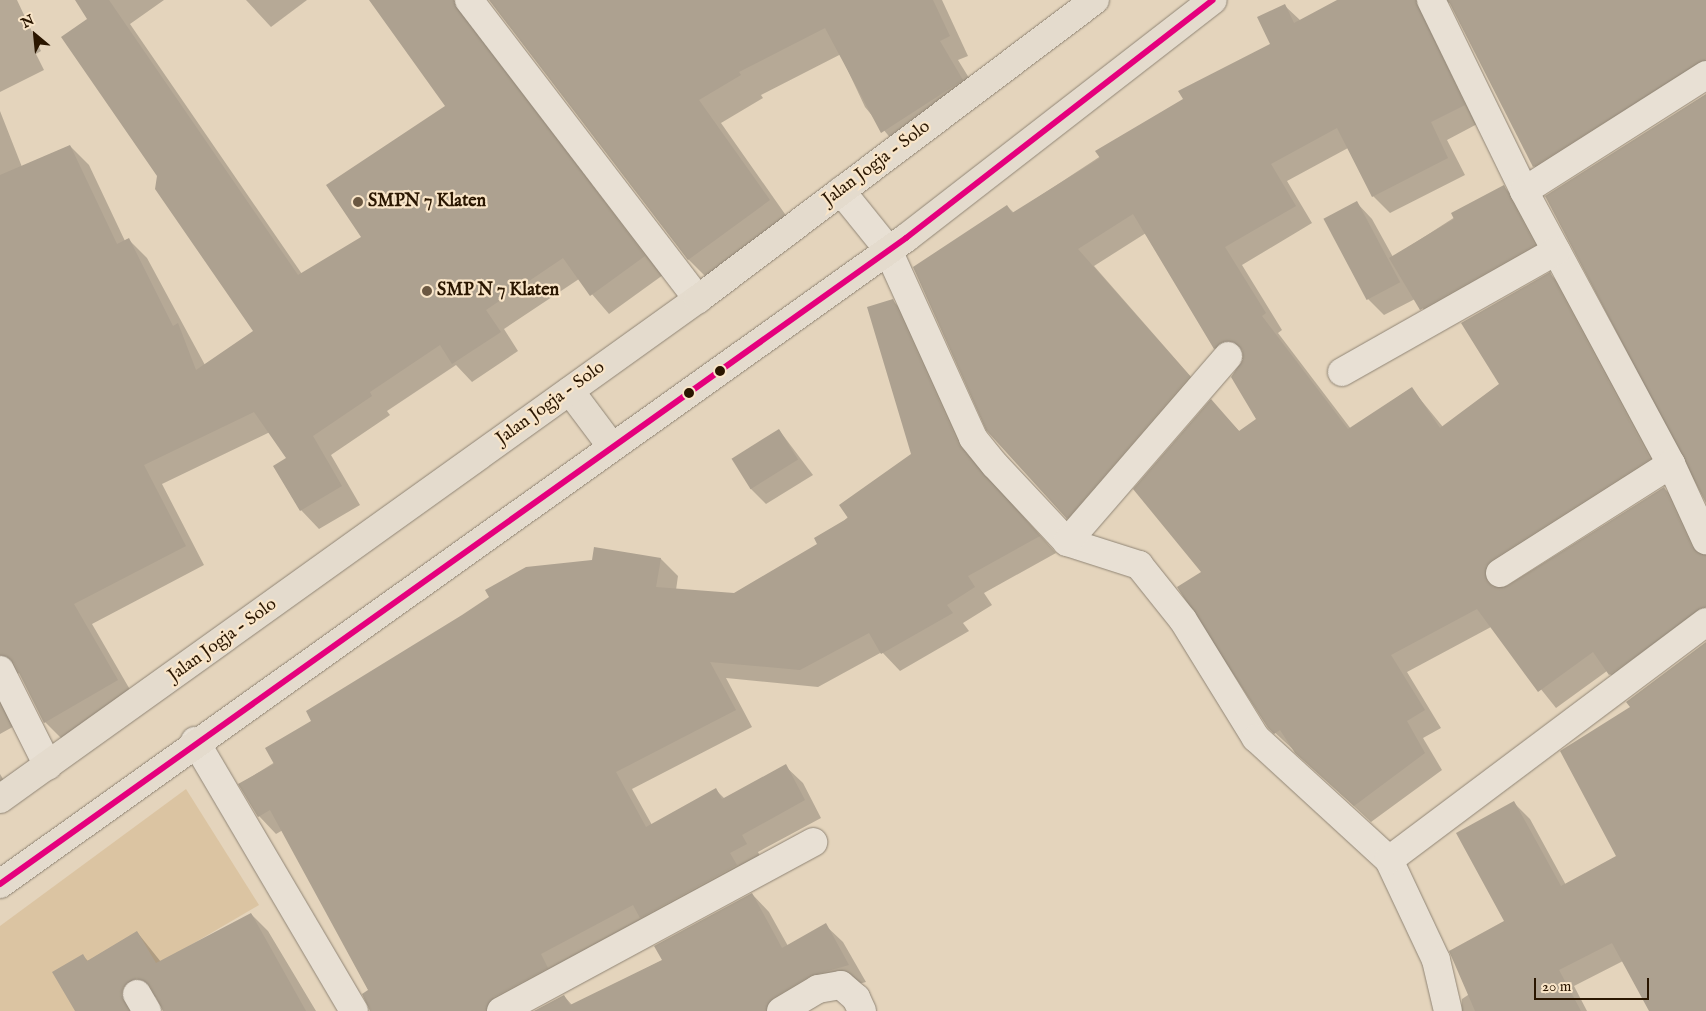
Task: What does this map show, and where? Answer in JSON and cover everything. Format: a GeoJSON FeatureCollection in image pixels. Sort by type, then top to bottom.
{"type":"FeatureCollection","features":[{"type":"Feature","properties":{"kind":"highway","name":"Jalan Jogja - Solo"},"geometry":{"type":"LineString","coordinates":[[0,799],[698,299],[1095,0]]}},
{"type":"Feature","properties":{"kind":"highway"},"geometry":{"type":"LineString","coordinates":[[0,884],[195,741],[612,447],[888,248],[1213,0]]}},
{"type":"Feature","properties":{"kind":"highway"},"geometry":{"type":"LineString","coordinates":[[570,391],[612,447]]}},
{"type":"Feature","properties":{"kind":"street"},"geometry":{"type":"LineString","coordinates":[[469,0],[698,299]]}},
{"type":"Feature","properties":{"kind":"street"},"geometry":{"type":"LineString","coordinates":[[1431,0],[1524,191],[1671,464],[1706,540]]}},
{"type":"Feature","properties":{"kind":"street"},"geometry":{"type":"LineString","coordinates":[[1524,191],[1706,75]]}},
{"type":"Feature","properties":{"kind":"street"},"geometry":{"type":"LineString","coordinates":[[841,191],[888,248],[974,438],[1067,542],[1139,565],[1183,620],[1256,738],[1389,860],[1436,960],[1448,1011]]}},
{"type":"Feature","properties":{"kind":"street"},"geometry":{"type":"LineString","coordinates":[[1342,372],[1556,251]]}},
{"type":"Feature","properties":{"kind":"street"},"geometry":{"type":"LineString","coordinates":[[1067,542],[1228,356]]}},
{"type":"Feature","properties":{"kind":"street"},"geometry":{"type":"LineString","coordinates":[[1500,573],[1671,464]]}},
{"type":"Feature","properties":{"kind":"street"},"geometry":{"type":"LineString","coordinates":[[1389,860],[1706,622]]}},
{"type":"Feature","properties":{"kind":"street"},"geometry":{"type":"LineString","coordinates":[[0,670],[48,766]]}},
{"type":"Feature","properties":{"kind":"street"},"geometry":{"type":"LineString","coordinates":[[195,741],[354,1011]]}},
{"type":"Feature","properties":{"kind":"street"},"geometry":{"type":"LineString","coordinates":[[500,1011],[813,842]]}},
{"type":"Feature","properties":{"kind":"street"},"geometry":{"type":"LineString","coordinates":[[781,1011],[818,989],[841,986],[856,998],[862,1011]]}},
{"type":"Feature","properties":{"kind":"shaded area"},"geometry":{"type":"Polygon","coordinates":[[[186,789],[259,905],[78,1011],[0,1011],[0,926],[186,789]]]}},
{"type":"Feature","properties":{"kind":"building"},"geometry":{"type":"Polygon","coordinates":[[[75,0],[109,0],[298,275],[361,237],[326,185],[445,106],[369,0],[454,0],[645,256],[590,296],[563,258],[486,310],[501,332],[452,364],[440,345],[370,392],[372,396],[313,436],[342,486],[300,511],[273,466],[286,458],[254,412],[144,465],[186,546],[74,604],[118,680],[44,723],[14,663],[0,655],[0,175],[70,145],[117,244],[129,238],[173,326],[178,323],[196,370],[253,331],[155,189],[157,176],[61,37],[87,19],[75,0]]]}},
{"type":"Feature","properties":{"kind":"building"},"geometry":{"type":"Polygon","coordinates":[[[489,0],[933,0],[950,36],[940,41],[963,80],[881,133],[825,28],[739,72],[741,75],[699,100],[770,200],[688,260],[489,0]]]}},
{"type":"Feature","properties":{"kind":"building"},"geometry":{"type":"Polygon","coordinates":[[[1337,0],[1416,0],[1465,105],[1431,122],[1448,158],[1372,197],[1337,128],[1271,164],[1296,206],[1225,247],[1266,313],[1262,316],[1348,429],[1412,387],[1440,428],[1499,384],[1461,323],[1550,272],[1650,459],[1492,560],[1486,566],[1487,581],[1493,587],[1508,586],[1664,487],[1692,547],[1706,555],[1706,607],[1609,675],[1593,652],[1538,692],[1477,609],[1391,655],[1425,710],[1407,721],[1425,753],[1354,806],[1295,753],[1280,730],[1274,734],[1268,728],[1177,587],[1201,572],[1133,489],[1211,399],[1239,431],[1256,419],[1231,377],[1243,359],[1243,350],[1230,341],[1214,349],[1133,214],[1078,249],[1190,376],[1067,519],[986,430],[913,267],[1007,205],[1012,213],[1100,158],[1095,151],[1183,99],[1178,91],[1270,44],[1257,17],[1285,4],[1294,23],[1337,0]]]}},
{"type":"Feature","properties":{"kind":"building"},"geometry":{"type":"Polygon","coordinates":[[[1448,0],[1706,0],[1706,59],[1533,167],[1448,0]]]}},
{"type":"Feature","properties":{"kind":"building"},"geometry":{"type":"Polygon","coordinates":[[[1706,94],[1706,503],[1545,196],[1706,94]]]}},
{"type":"Feature","properties":{"kind":"building"},"geometry":{"type":"Polygon","coordinates":[[[1504,185],[1535,245],[1420,310],[1389,258],[1454,219],[1451,213],[1504,185]]]}},
{"type":"Feature","properties":{"kind":"building"},"geometry":{"type":"Polygon","coordinates":[[[1357,201],[1400,282],[1367,300],[1323,219],[1357,201]]]}},
{"type":"Feature","properties":{"kind":"building"},"geometry":{"type":"Polygon","coordinates":[[[893,299],[959,445],[1040,536],[968,576],[975,587],[947,605],[953,613],[881,654],[869,633],[800,670],[710,662],[736,710],[616,772],[646,827],[716,788],[722,799],[786,764],[805,800],[742,835],[747,844],[730,853],[737,865],[640,918],[633,905],[541,954],[548,968],[494,997],[485,1011],[370,1011],[362,994],[368,990],[270,810],[258,817],[238,784],[274,764],[265,748],[311,721],[306,711],[462,615],[489,597],[485,590],[526,567],[592,560],[594,547],[661,558],[656,587],[734,593],[817,544],[814,538],[848,518],[839,505],[911,454],[867,307],[893,299]]]}},
{"type":"Feature","properties":{"kind":"building"},"geometry":{"type":"Polygon","coordinates":[[[779,429],[798,460],[751,489],[732,459],[779,429]]]}},
{"type":"Feature","properties":{"kind":"building"},"geometry":{"type":"Polygon","coordinates":[[[1706,642],[1706,1011],[1649,1011],[1612,943],[1559,970],[1581,1011],[1475,1011],[1449,951],[1504,921],[1456,833],[1514,801],[1561,886],[1616,856],[1560,751],[1630,707],[1626,702],[1706,642]]]}},
{"type":"Feature","properties":{"kind":"building"},"geometry":{"type":"Polygon","coordinates":[[[752,893],[782,948],[826,923],[849,965],[810,976],[773,998],[765,1011],[534,1011],[564,995],[570,1005],[662,960],[654,946],[752,893]]]}},
{"type":"Feature","properties":{"kind":"building"},"geometry":{"type":"Polygon","coordinates":[[[251,913],[306,1011],[163,1011],[150,986],[137,978],[123,987],[121,995],[129,1011],[75,1011],[52,972],[83,954],[87,961],[137,931],[156,963],[251,913]]]}},
{"type":"Feature","properties":{"kind":"transit line"},"geometry":{"type":"LineString","coordinates":[[0,884],[906,238],[1213,0]]}},
{"type":"Feature","properties":{"kind":"place","name":"SMPN 7 Klaten"},"geometry":{"type":"Point","coordinates":[358,202]}},
{"type":"Feature","properties":{"kind":"place","name":"SMP N 7 Klaten"},"geometry":{"type":"Point","coordinates":[427,291]}}]}
